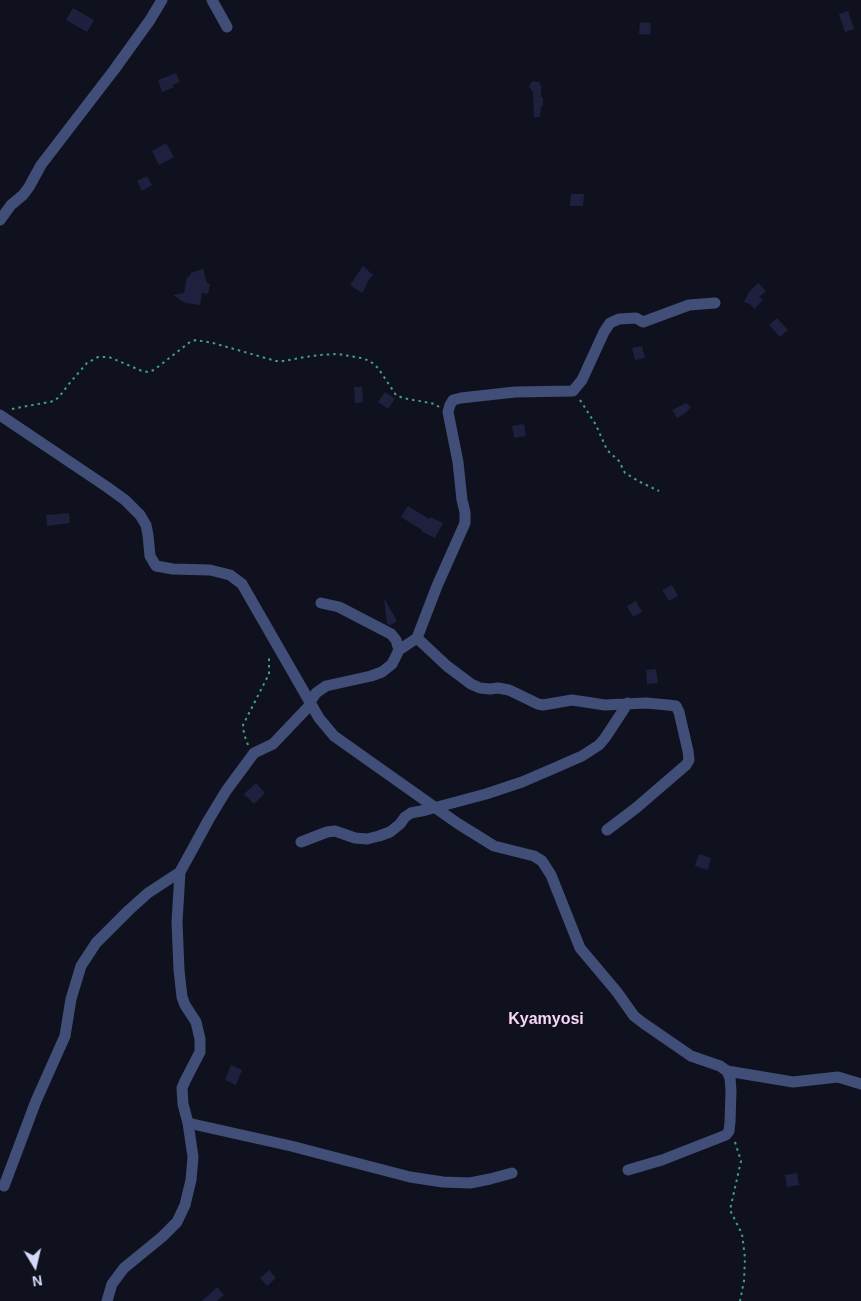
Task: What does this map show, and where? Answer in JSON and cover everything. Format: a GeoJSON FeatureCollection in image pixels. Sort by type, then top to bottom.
{"type":"FeatureCollection","features":[{"type":"Feature","properties":{"kind":"street"},"geometry":{"type":"LineString","coordinates":[[0,220],[11,205],[30,187],[41,165],[114,70],[162,0]]}},
{"type":"Feature","properties":{"kind":"street"},"geometry":{"type":"LineString","coordinates":[[212,0],[227,27]]}},
{"type":"Feature","properties":{"kind":"street"},"geometry":{"type":"LineString","coordinates":[[107,1301],[112,1284],[124,1268],[177,1222],[185,1205],[192,1180],[193,1157],[188,1122],[183,1104],[182,1088],[200,1052],[200,1039],[196,1022],[182,997],[179,970],[178,922],[180,872],[209,818],[254,753],[273,744],[311,703],[316,693],[326,686],[382,672],[392,664],[399,650],[417,638],[465,523],[458,462],[448,412],[453,400],[515,392],[573,391],[582,380],[610,322],[619,319],[636,318],[643,322],[689,305],[715,303]]}},
{"type":"Feature","properties":{"kind":"street"},"geometry":{"type":"LineString","coordinates":[[4,412],[125,500],[140,515],[146,525],[150,556],[156,566],[173,570],[210,570],[230,574],[242,584],[319,718],[334,736],[457,823],[494,846],[534,856],[542,861],[551,875],[580,948],[634,1016],[691,1056],[720,1066],[727,1071],[794,1082],[838,1077],[861,1084]]}},
{"type":"Feature","properties":{"kind":"street"},"geometry":{"type":"LineString","coordinates":[[321,603],[339,607],[390,634],[396,640],[399,650]]}},
{"type":"Feature","properties":{"kind":"street"},"geometry":{"type":"LineString","coordinates":[[417,638],[447,666],[471,684],[480,688],[509,690],[538,704],[572,700],[604,705],[661,704],[676,706],[679,712],[689,760],[686,765],[643,802],[607,830]]}},
{"type":"Feature","properties":{"kind":"street"},"geometry":{"type":"LineString","coordinates":[[301,842],[327,832],[335,831],[355,838],[367,839],[380,836],[390,832],[411,813],[436,808],[522,782],[592,751],[605,738],[628,704]]}},
{"type":"Feature","properties":{"kind":"street"},"geometry":{"type":"LineString","coordinates":[[4,1186],[36,1101],[65,1036],[71,998],[81,966],[96,943],[116,922],[148,893],[180,872]]}},
{"type":"Feature","properties":{"kind":"street"},"geometry":{"type":"LineString","coordinates":[[628,1170],[662,1160],[726,1135],[729,1131],[731,1091],[730,1078],[727,1071]]}},
{"type":"Feature","properties":{"kind":"street"},"geometry":{"type":"LineString","coordinates":[[188,1122],[410,1177],[443,1182],[470,1183],[490,1180],[512,1173]]}},
{"type":"Feature","properties":{"kind":"path"},"geometry":{"type":"LineString","coordinates":[[4,412],[54,401],[87,363],[98,358],[109,357],[148,372],[154,370],[190,342],[196,340],[213,342],[276,361],[329,354],[361,358],[370,361],[378,368],[396,395],[434,404],[448,412]]}},
{"type":"Feature","properties":{"kind":"path"},"geometry":{"type":"LineString","coordinates":[[573,391],[596,425],[607,450],[619,461],[625,474],[658,491]]}},
{"type":"Feature","properties":{"kind":"path"},"geometry":{"type":"LineString","coordinates":[[254,753],[248,745],[243,725],[269,674],[269,652]]}},
{"type":"Feature","properties":{"kind":"path"},"geometry":{"type":"LineString","coordinates":[[726,1135],[732,1136],[734,1139],[741,1161],[730,1203],[730,1210],[742,1234],[745,1258],[744,1282],[740,1301]]}},
{"type":"Feature","properties":{"kind":"building"},"geometry":{"type":"Polygon","coordinates":[[[73,8],[94,20],[87,32],[66,20],[73,8]]]}},
{"type":"Feature","properties":{"kind":"building"},"geometry":{"type":"Polygon","coordinates":[[[848,11],[854,29],[845,32],[839,14],[848,11]]]}},
{"type":"Feature","properties":{"kind":"building"},"geometry":{"type":"Polygon","coordinates":[[[640,22],[651,23],[650,35],[639,34],[640,22]]]}},
{"type":"Feature","properties":{"kind":"building"},"geometry":{"type":"Polygon","coordinates":[[[176,73],[180,82],[162,92],[158,80],[176,73]]]}},
{"type":"Feature","properties":{"kind":"building"},"geometry":{"type":"Polygon","coordinates":[[[533,81],[539,82],[541,86],[543,106],[541,106],[540,117],[534,117],[533,92],[529,87],[533,81]]]}},
{"type":"Feature","properties":{"kind":"building"},"geometry":{"type":"Polygon","coordinates":[[[166,143],[174,157],[159,165],[152,151],[166,143]]]}},
{"type":"Feature","properties":{"kind":"building"},"geometry":{"type":"Polygon","coordinates":[[[147,176],[152,185],[142,191],[137,181],[147,176]]]}},
{"type":"Feature","properties":{"kind":"building"},"geometry":{"type":"Polygon","coordinates":[[[571,194],[584,194],[583,206],[570,206],[571,194]]]}},
{"type":"Feature","properties":{"kind":"building"},"geometry":{"type":"Polygon","coordinates":[[[363,266],[373,275],[362,293],[350,285],[363,266]]]}},
{"type":"Feature","properties":{"kind":"building"},"geometry":{"type":"Polygon","coordinates":[[[203,269],[207,283],[210,284],[208,294],[202,293],[200,305],[185,303],[173,295],[184,293],[187,277],[191,273],[203,269]]]}},
{"type":"Feature","properties":{"kind":"building"},"geometry":{"type":"Polygon","coordinates":[[[758,283],[766,291],[759,297],[763,300],[754,309],[750,304],[744,302],[749,292],[758,283]]]}},
{"type":"Feature","properties":{"kind":"building"},"geometry":{"type":"Polygon","coordinates":[[[777,318],[788,330],[780,337],[769,325],[777,318]]]}},
{"type":"Feature","properties":{"kind":"building"},"geometry":{"type":"Polygon","coordinates":[[[642,346],[645,358],[635,360],[632,348],[642,346]]]}},
{"type":"Feature","properties":{"kind":"building"},"geometry":{"type":"Polygon","coordinates":[[[354,387],[362,387],[363,402],[355,403],[354,387]]]}},
{"type":"Feature","properties":{"kind":"building"},"geometry":{"type":"Polygon","coordinates":[[[385,392],[395,399],[388,409],[378,402],[385,392]]]}},
{"type":"Feature","properties":{"kind":"building"},"geometry":{"type":"Polygon","coordinates":[[[686,403],[691,407],[686,413],[677,418],[672,410],[686,403]]]}},
{"type":"Feature","properties":{"kind":"building"},"geometry":{"type":"Polygon","coordinates":[[[524,424],[526,436],[514,438],[512,426],[524,424]]]}},
{"type":"Feature","properties":{"kind":"building"},"geometry":{"type":"Polygon","coordinates":[[[408,506],[429,519],[430,517],[443,523],[435,538],[401,517],[408,506]]]}},
{"type":"Feature","properties":{"kind":"building"},"geometry":{"type":"Polygon","coordinates":[[[69,513],[70,523],[47,526],[46,515],[69,513]]]}},
{"type":"Feature","properties":{"kind":"building"},"geometry":{"type":"Polygon","coordinates":[[[672,585],[678,596],[669,601],[662,590],[672,585]]]}},
{"type":"Feature","properties":{"kind":"building"},"geometry":{"type":"Polygon","coordinates":[[[384,598],[397,621],[391,625],[387,624],[384,598]]]}},
{"type":"Feature","properties":{"kind":"building"},"geometry":{"type":"Polygon","coordinates":[[[636,601],[642,612],[633,617],[627,606],[636,601]]]}},
{"type":"Feature","properties":{"kind":"building"},"geometry":{"type":"Polygon","coordinates":[[[656,669],[658,683],[647,684],[646,670],[656,669]]]}},
{"type":"Feature","properties":{"kind":"building"},"geometry":{"type":"Polygon","coordinates":[[[256,783],[265,793],[254,804],[244,794],[256,783]]]}},
{"type":"Feature","properties":{"kind":"building"},"geometry":{"type":"Polygon","coordinates":[[[699,854],[711,858],[708,870],[695,866],[699,854]]]}},
{"type":"Feature","properties":{"kind":"building"},"geometry":{"type":"Polygon","coordinates":[[[231,1065],[242,1070],[236,1085],[225,1080],[231,1065]]]}},
{"type":"Feature","properties":{"kind":"building"},"geometry":{"type":"Polygon","coordinates":[[[797,1173],[799,1185],[787,1187],[785,1175],[797,1173]]]}},
{"type":"Feature","properties":{"kind":"building"},"geometry":{"type":"Polygon","coordinates":[[[269,1270],[276,1278],[267,1286],[260,1278],[269,1270]]]}},
{"type":"Feature","properties":{"kind":"building"},"geometry":{"type":"Polygon","coordinates":[[[217,1287],[224,1295],[217,1301],[202,1301],[217,1287]]]}},
{"type":"Feature","properties":{"kind":"district","name":"Kyamyosi"},"geometry":{"type":"Point","coordinates":[546,1020]}}]}
